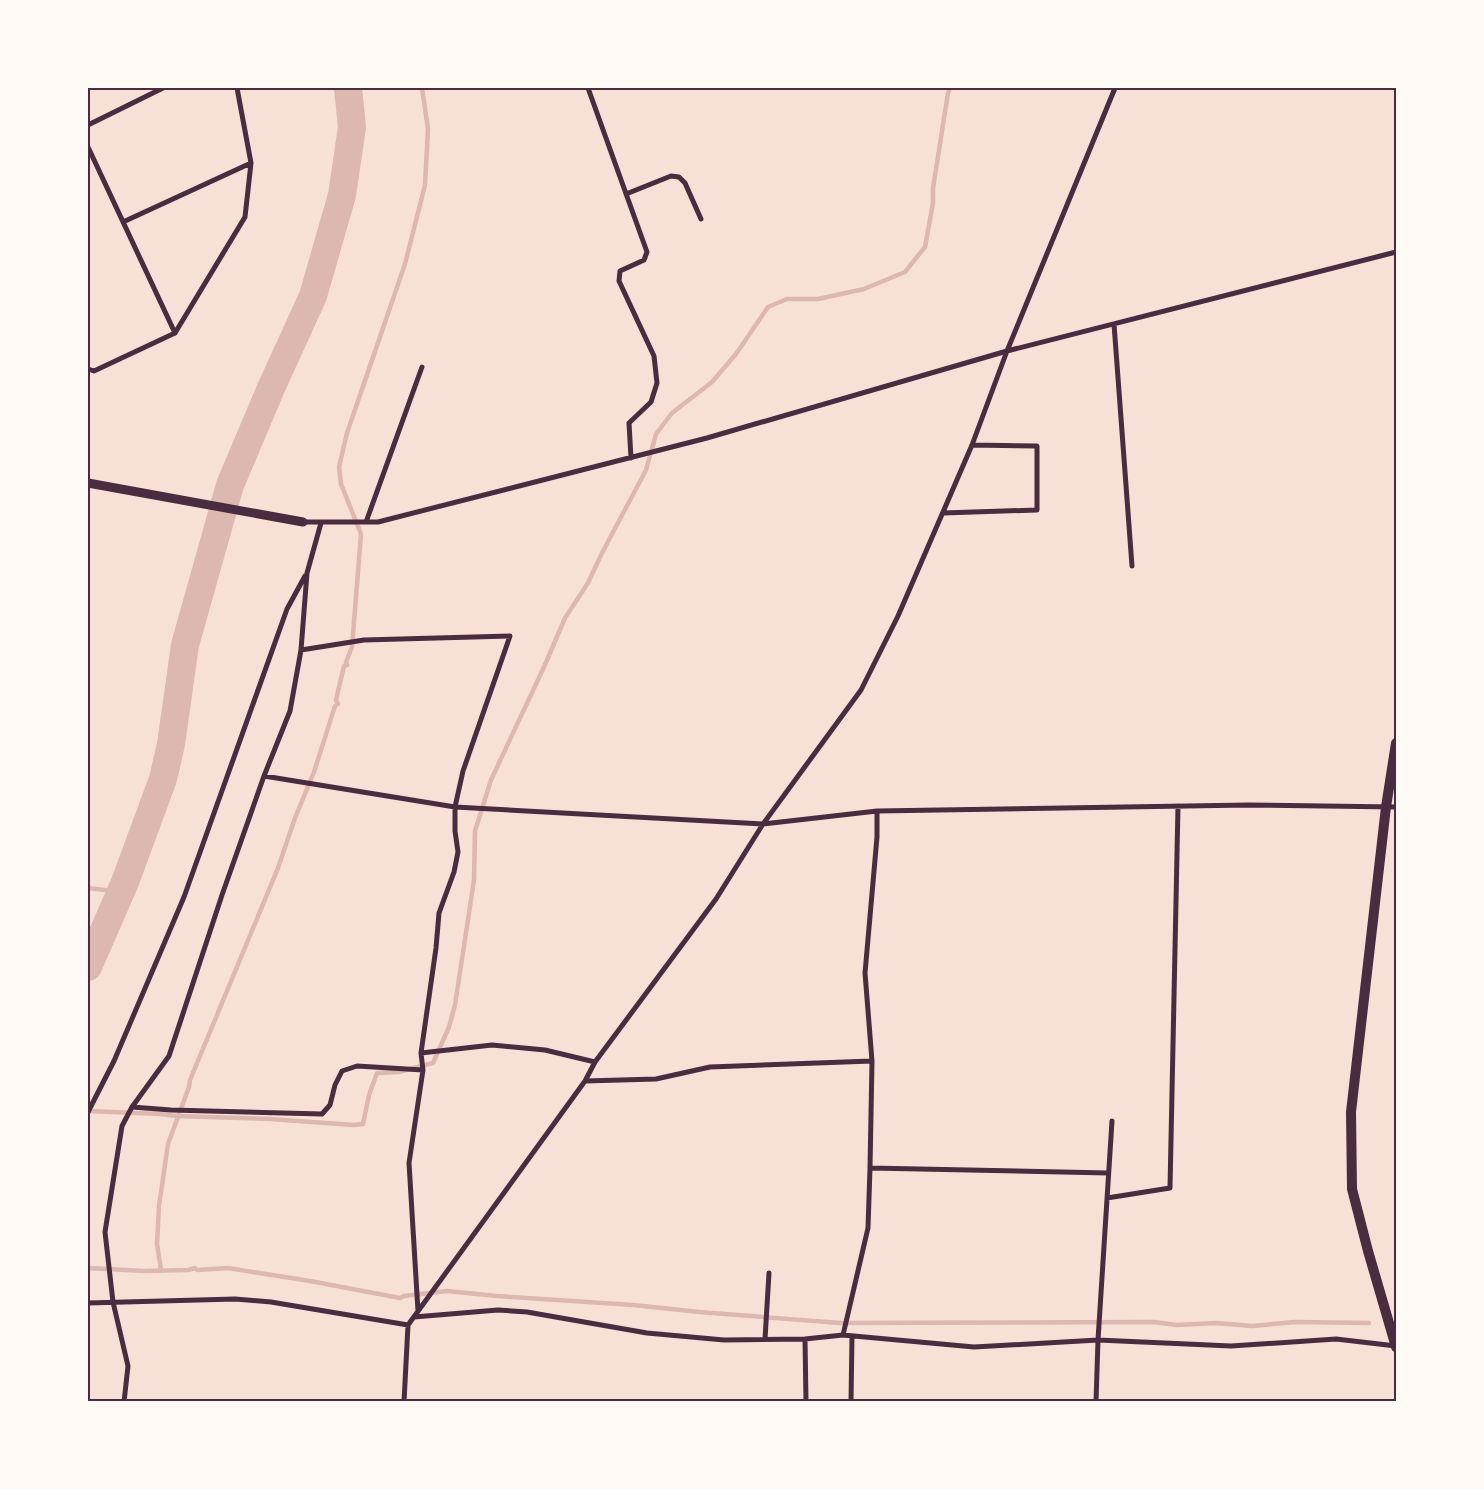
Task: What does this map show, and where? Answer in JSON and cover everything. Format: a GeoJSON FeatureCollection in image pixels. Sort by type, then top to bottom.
{"type":"FeatureCollection","features":[{"type":"Feature","properties":{"kind":"main road"},"geometry":{"type":"LineString","coordinates":[[1396,743],[1391,806],[1351,1112],[1352,1189],[1396,1347]]}},
{"type":"Feature","properties":{"kind":"street"},"geometry":{"type":"LineString","coordinates":[[88,125],[163,88]]}},
{"type":"Feature","properties":{"kind":"street"},"geometry":{"type":"LineString","coordinates":[[88,369],[94,371],[175,333],[245,217],[251,163],[237,88]]}},
{"type":"Feature","properties":{"kind":"street"},"geometry":{"type":"LineString","coordinates":[[588,88],[646,252],[644,260],[620,271],[619,281],[654,356],[657,383],[651,402],[629,423],[631,458]]}},
{"type":"Feature","properties":{"kind":"street"},"geometry":{"type":"LineString","coordinates":[[404,1402],[408,1325],[585,1081],[595,1062],[716,899],[763,824],[861,690],[898,616],[972,445],[1007,351],[1115,88]]}},
{"type":"Feature","properties":{"kind":"street"},"geometry":{"type":"LineString","coordinates":[[88,150],[175,333]]}},
{"type":"Feature","properties":{"kind":"street"},"geometry":{"type":"LineString","coordinates":[[123,222],[251,163]]}},
{"type":"Feature","properties":{"kind":"street"},"geometry":{"type":"LineString","coordinates":[[626,194],[672,176],[679,177],[685,183],[701,219]]}},
{"type":"Feature","properties":{"kind":"street"},"geometry":{"type":"LineString","coordinates":[[88,483],[303,522],[378,522],[707,438],[1007,351],[1396,252]]}},
{"type":"Feature","properties":{"kind":"street"},"geometry":{"type":"LineString","coordinates":[[1114,324],[1132,566]]}},
{"type":"Feature","properties":{"kind":"street"},"geometry":{"type":"LineString","coordinates":[[366,522],[422,368]]}},
{"type":"Feature","properties":{"kind":"street"},"geometry":{"type":"LineString","coordinates":[[943,513],[1037,510],[1037,446],[972,445]]}},
{"type":"Feature","properties":{"kind":"street"},"geometry":{"type":"LineString","coordinates":[[124,1402],[128,1366],[113,1302],[105,1232],[122,1126],[132,1107],[169,1056],[222,895],[264,776],[290,711],[301,650],[307,574],[321,523]]}},
{"type":"Feature","properties":{"kind":"street"},"geometry":{"type":"LineString","coordinates":[[88,1112],[114,1061],[184,896],[287,609],[307,574]]}},
{"type":"Feature","properties":{"kind":"street"},"geometry":{"type":"LineString","coordinates":[[301,650],[364,640],[510,636],[463,771],[455,808],[455,831],[458,852],[454,872],[439,913],[421,1053],[423,1070],[408,1163],[418,1311]]}},
{"type":"Feature","properties":{"kind":"street"},"geometry":{"type":"LineString","coordinates":[[264,776],[455,808],[763,824],[877,811],[1178,806],[1391,806]]}},
{"type":"Feature","properties":{"kind":"street"},"geometry":{"type":"LineString","coordinates":[[1107,1198],[1170,1188],[1178,806]]}},
{"type":"Feature","properties":{"kind":"street"},"geometry":{"type":"LineString","coordinates":[[843,1335],[868,1228],[872,1061],[865,973],[877,838],[877,811]]}},
{"type":"Feature","properties":{"kind":"street"},"geometry":{"type":"LineString","coordinates":[[421,1053],[492,1045],[545,1050],[595,1062]]}},
{"type":"Feature","properties":{"kind":"street"},"geometry":{"type":"LineString","coordinates":[[585,1081],[656,1079],[710,1067],[872,1061]]}},
{"type":"Feature","properties":{"kind":"street"},"geometry":{"type":"LineString","coordinates":[[132,1107],[171,1110],[322,1114],[330,1105],[335,1085],[342,1071],[357,1066],[423,1070]]}},
{"type":"Feature","properties":{"kind":"street"},"geometry":{"type":"LineString","coordinates":[[1096,1402],[1098,1340],[1112,1121]]}},
{"type":"Feature","properties":{"kind":"street"},"geometry":{"type":"LineString","coordinates":[[870,1168],[1108,1173]]}},
{"type":"Feature","properties":{"kind":"street"},"geometry":{"type":"LineString","coordinates":[[765,1339],[769,1274]]}},
{"type":"Feature","properties":{"kind":"street"},"geometry":{"type":"LineString","coordinates":[[88,1304],[235,1299],[272,1302],[408,1325]]}},
{"type":"Feature","properties":{"kind":"street"},"geometry":{"type":"LineString","coordinates":[[414,1317],[498,1310],[517,1311],[647,1333],[724,1340],[805,1339],[843,1335],[974,1347],[1098,1340],[1231,1346],[1336,1338],[1396,1347]]}},
{"type":"Feature","properties":{"kind":"street"},"geometry":{"type":"LineString","coordinates":[[851,1402],[852,1336]]}},
{"type":"Feature","properties":{"kind":"street"},"geometry":{"type":"LineString","coordinates":[[805,1339],[806,1402]]}},
{"type":"Feature","properties":{"kind":"waterway"},"geometry":{"type":"LineString","coordinates":[[88,967],[125,882],[163,779],[171,744],[185,645],[230,485],[313,296],[342,195],[352,127],[348,88]]}},
{"type":"Feature","properties":{"kind":"waterway"},"geometry":{"type":"LineString","coordinates":[[161,1270],[157,1244],[159,1206],[168,1144],[190,1080],[278,868],[295,818],[314,772],[335,706],[338,704],[336,700],[344,666],[347,665],[346,662],[352,647],[361,534],[341,484],[339,467],[347,433],[405,264],[425,185],[428,129],[422,88]]}},
{"type":"Feature","properties":{"kind":"waterway"},"geometry":{"type":"LineString","coordinates":[[88,1111],[363,1124],[369,1095],[377,1073],[399,1072],[433,1063],[449,1027],[455,1005],[474,880],[475,831],[491,780],[565,618],[588,583],[646,470],[656,434],[672,413],[712,382],[736,354],[768,307],[787,299],[818,299],[864,289],[905,272],[925,247],[950,88]]}},
{"type":"Feature","properties":{"kind":"waterway"},"geometry":{"type":"LineString","coordinates":[[88,888],[120,892]]}},
{"type":"Feature","properties":{"kind":"waterway"},"geometry":{"type":"LineString","coordinates":[[88,1268],[144,1271],[228,1268],[400,1298],[447,1291],[840,1323],[1154,1322],[1177,1325],[1216,1323],[1252,1326],[1295,1322],[1369,1323]]}}]}
